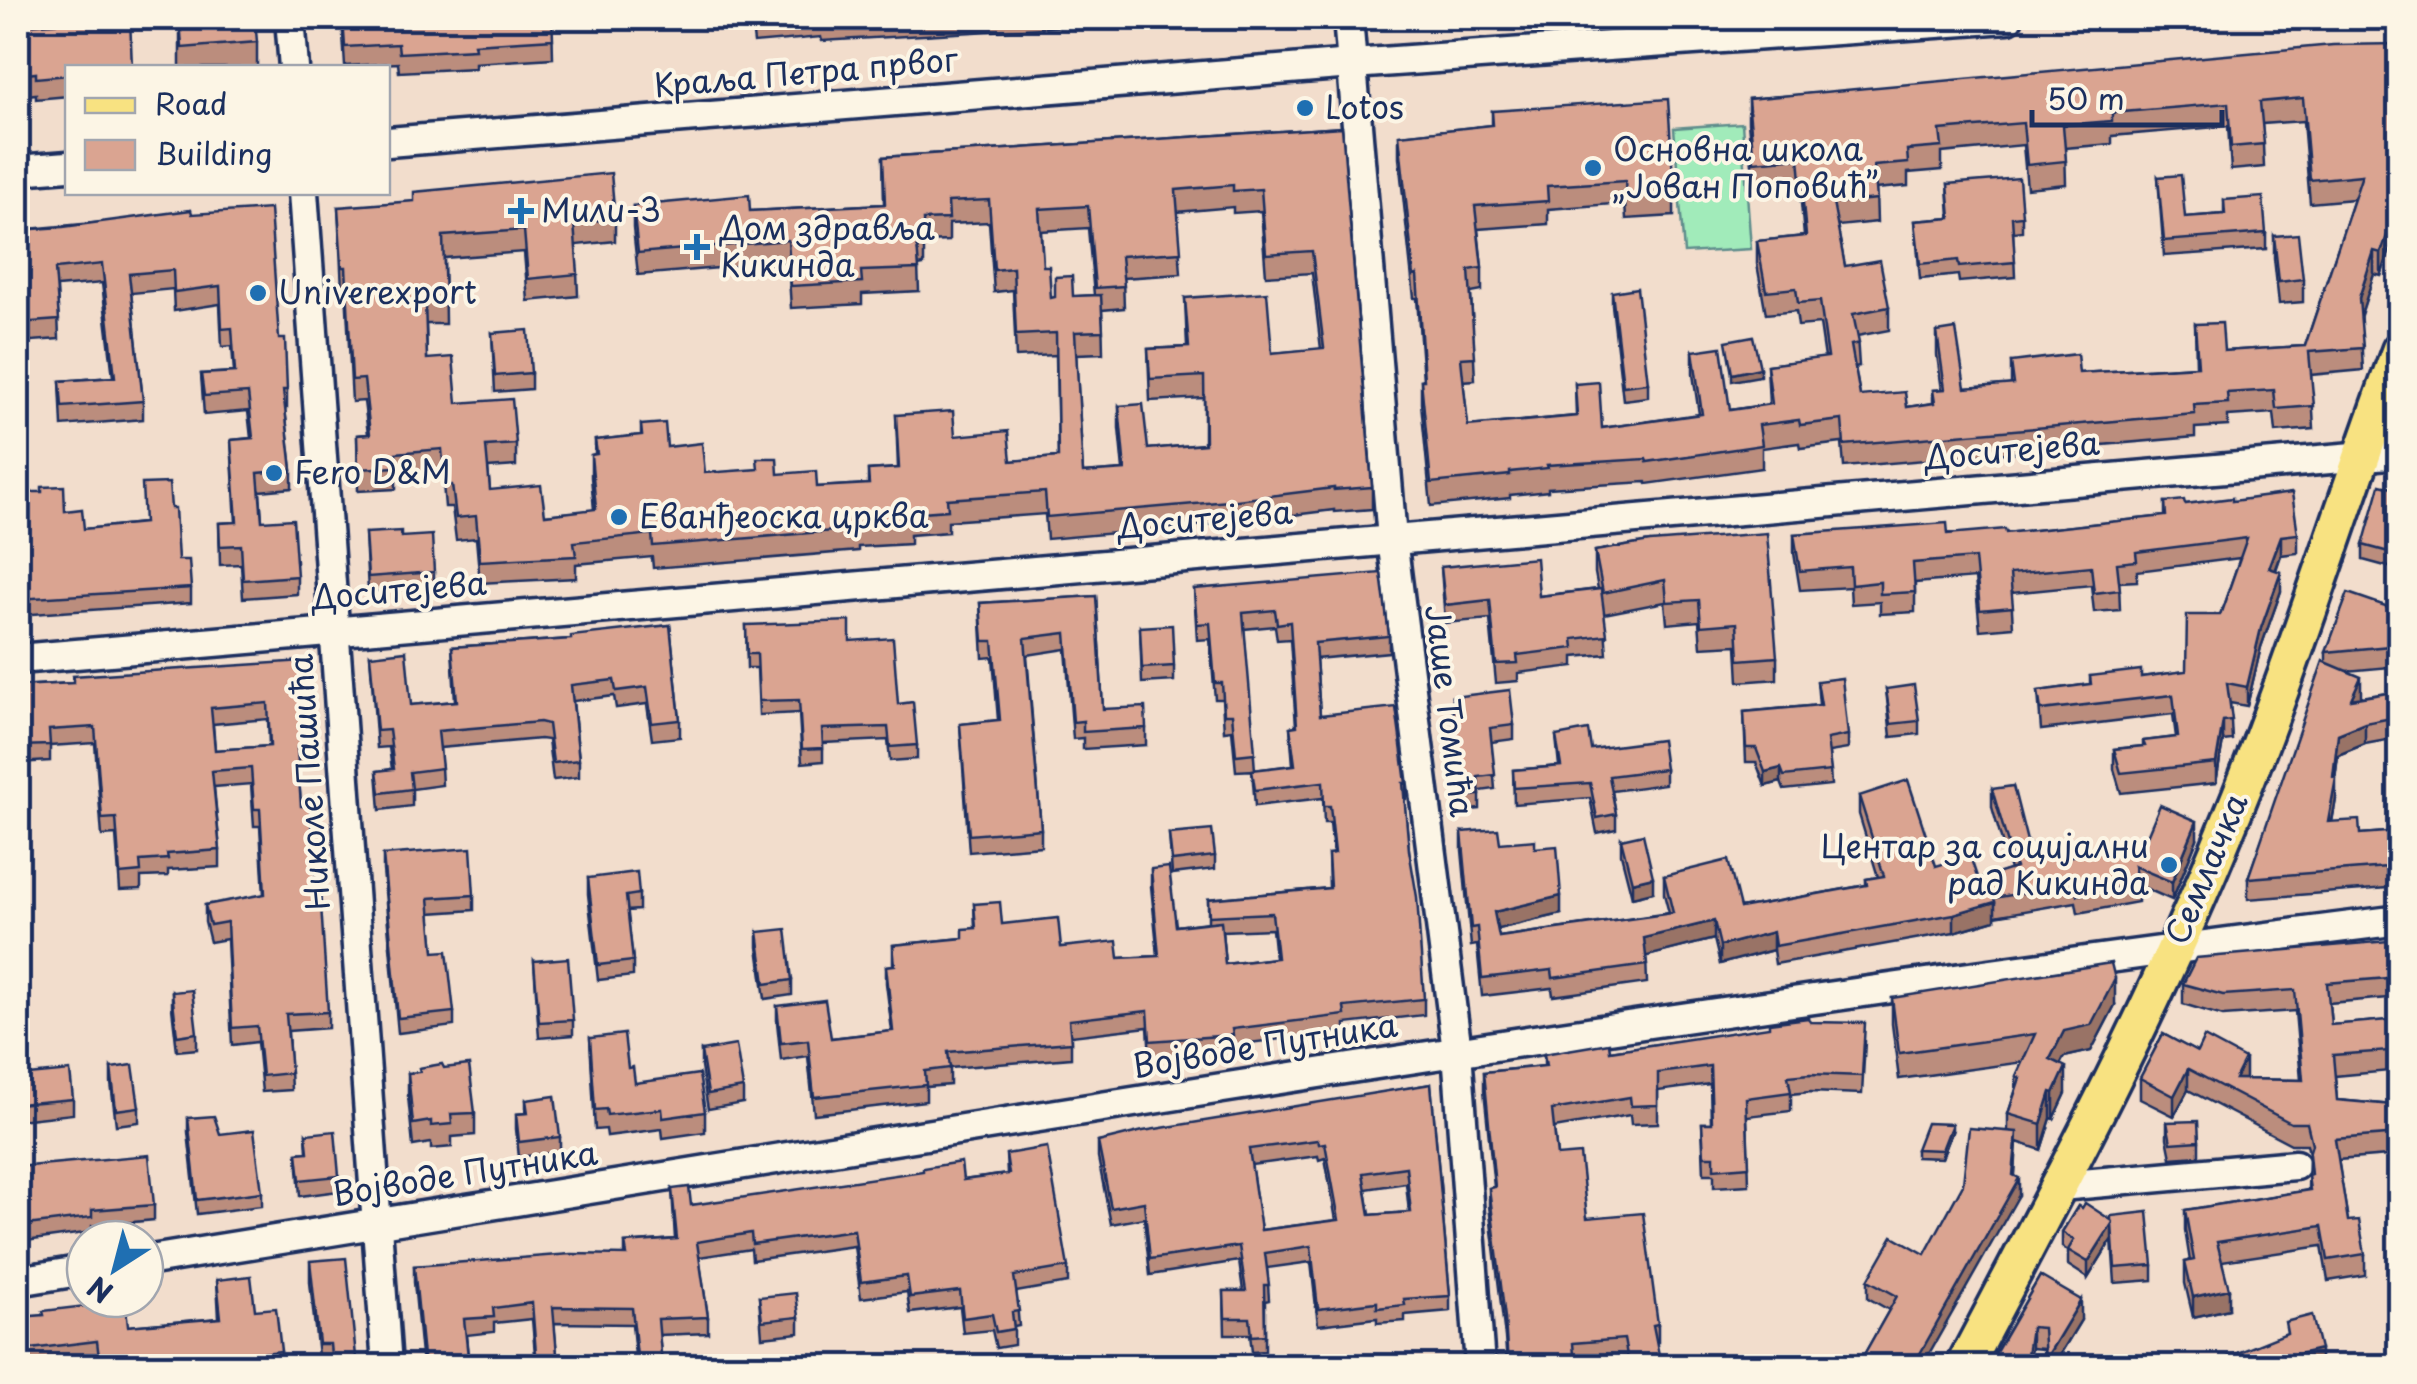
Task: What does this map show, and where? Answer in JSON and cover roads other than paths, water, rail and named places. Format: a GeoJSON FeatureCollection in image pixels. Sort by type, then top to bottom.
{"type":"FeatureCollection","features":[{"type":"Feature","properties":{"kind":"main road","name":"Семлачка"},"geometry":{"type":"LineString","coordinates":[[1964,1366],[2060,1186],[2228,828],[2400,350]]}},
{"type":"Feature","properties":{"kind":"street"},"geometry":{"type":"LineString","coordinates":[[290,18],[294,65]]}},
{"type":"Feature","properties":{"kind":"street","name":"Јаше Томића"},"geometry":{"type":"LineString","coordinates":[[1348,18],[1392,539],[1456,1051],[1480,1366]]}},
{"type":"Feature","properties":{"kind":"street","name":"Краља Петра првог"},"geometry":{"type":"LineString","coordinates":[[390,142],[1352,64],[2008,18]]}},
{"type":"Feature","properties":{"kind":"street"},"geometry":{"type":"LineString","coordinates":[[18,170],[65,166]]}},
{"type":"Feature","properties":{"kind":"street","name":"Николе Пашића"},"geometry":{"type":"LineString","coordinates":[[303,195],[386,1366]]}},
{"type":"Feature","properties":{"kind":"street","name":"Доситејева"},"geometry":{"type":"LineString","coordinates":[[18,659],[2400,453]]}},
{"type":"Feature","properties":{"kind":"street","name":"Војводе Путника"},"geometry":{"type":"LineString","coordinates":[[165,1257],[1456,1051],[2174,948],[2400,920]]}},
{"type":"Feature","properties":{"kind":"street"},"geometry":{"type":"LineString","coordinates":[[2060,1186],[2296,1165]]}},
{"type":"Feature","properties":{"kind":"street"},"geometry":{"type":"LineString","coordinates":[[18,1281],[65,1273]]}},
{"type":"Feature","properties":{"kind":"place","name":"Lotos"},"geometry":{"type":"Point","coordinates":[1305,108]}},
{"type":"Feature","properties":{"kind":"place","name":"Основна школа „Јован Поповић”"},"geometry":{"type":"Point","coordinates":[1593,168]}},
{"type":"Feature","properties":{"kind":"place","name":"Мили-3"},"geometry":{"type":"Point","coordinates":[521,211]}},
{"type":"Feature","properties":{"kind":"place","name":"Дом здравља Кикинда"},"geometry":{"type":"Point","coordinates":[697,247]}},
{"type":"Feature","properties":{"kind":"place","name":"Univerexport"},"geometry":{"type":"Point","coordinates":[258,293]}},
{"type":"Feature","properties":{"kind":"place","name":"Fero D&M"},"geometry":{"type":"Point","coordinates":[274,473]}},
{"type":"Feature","properties":{"kind":"place","name":"Еванђеоска црква"},"geometry":{"type":"Point","coordinates":[619,517]}},
{"type":"Feature","properties":{"kind":"place","name":"Центар за социјални рад Кикинда"},"geometry":{"type":"Point","coordinates":[2169,865]}}]}
